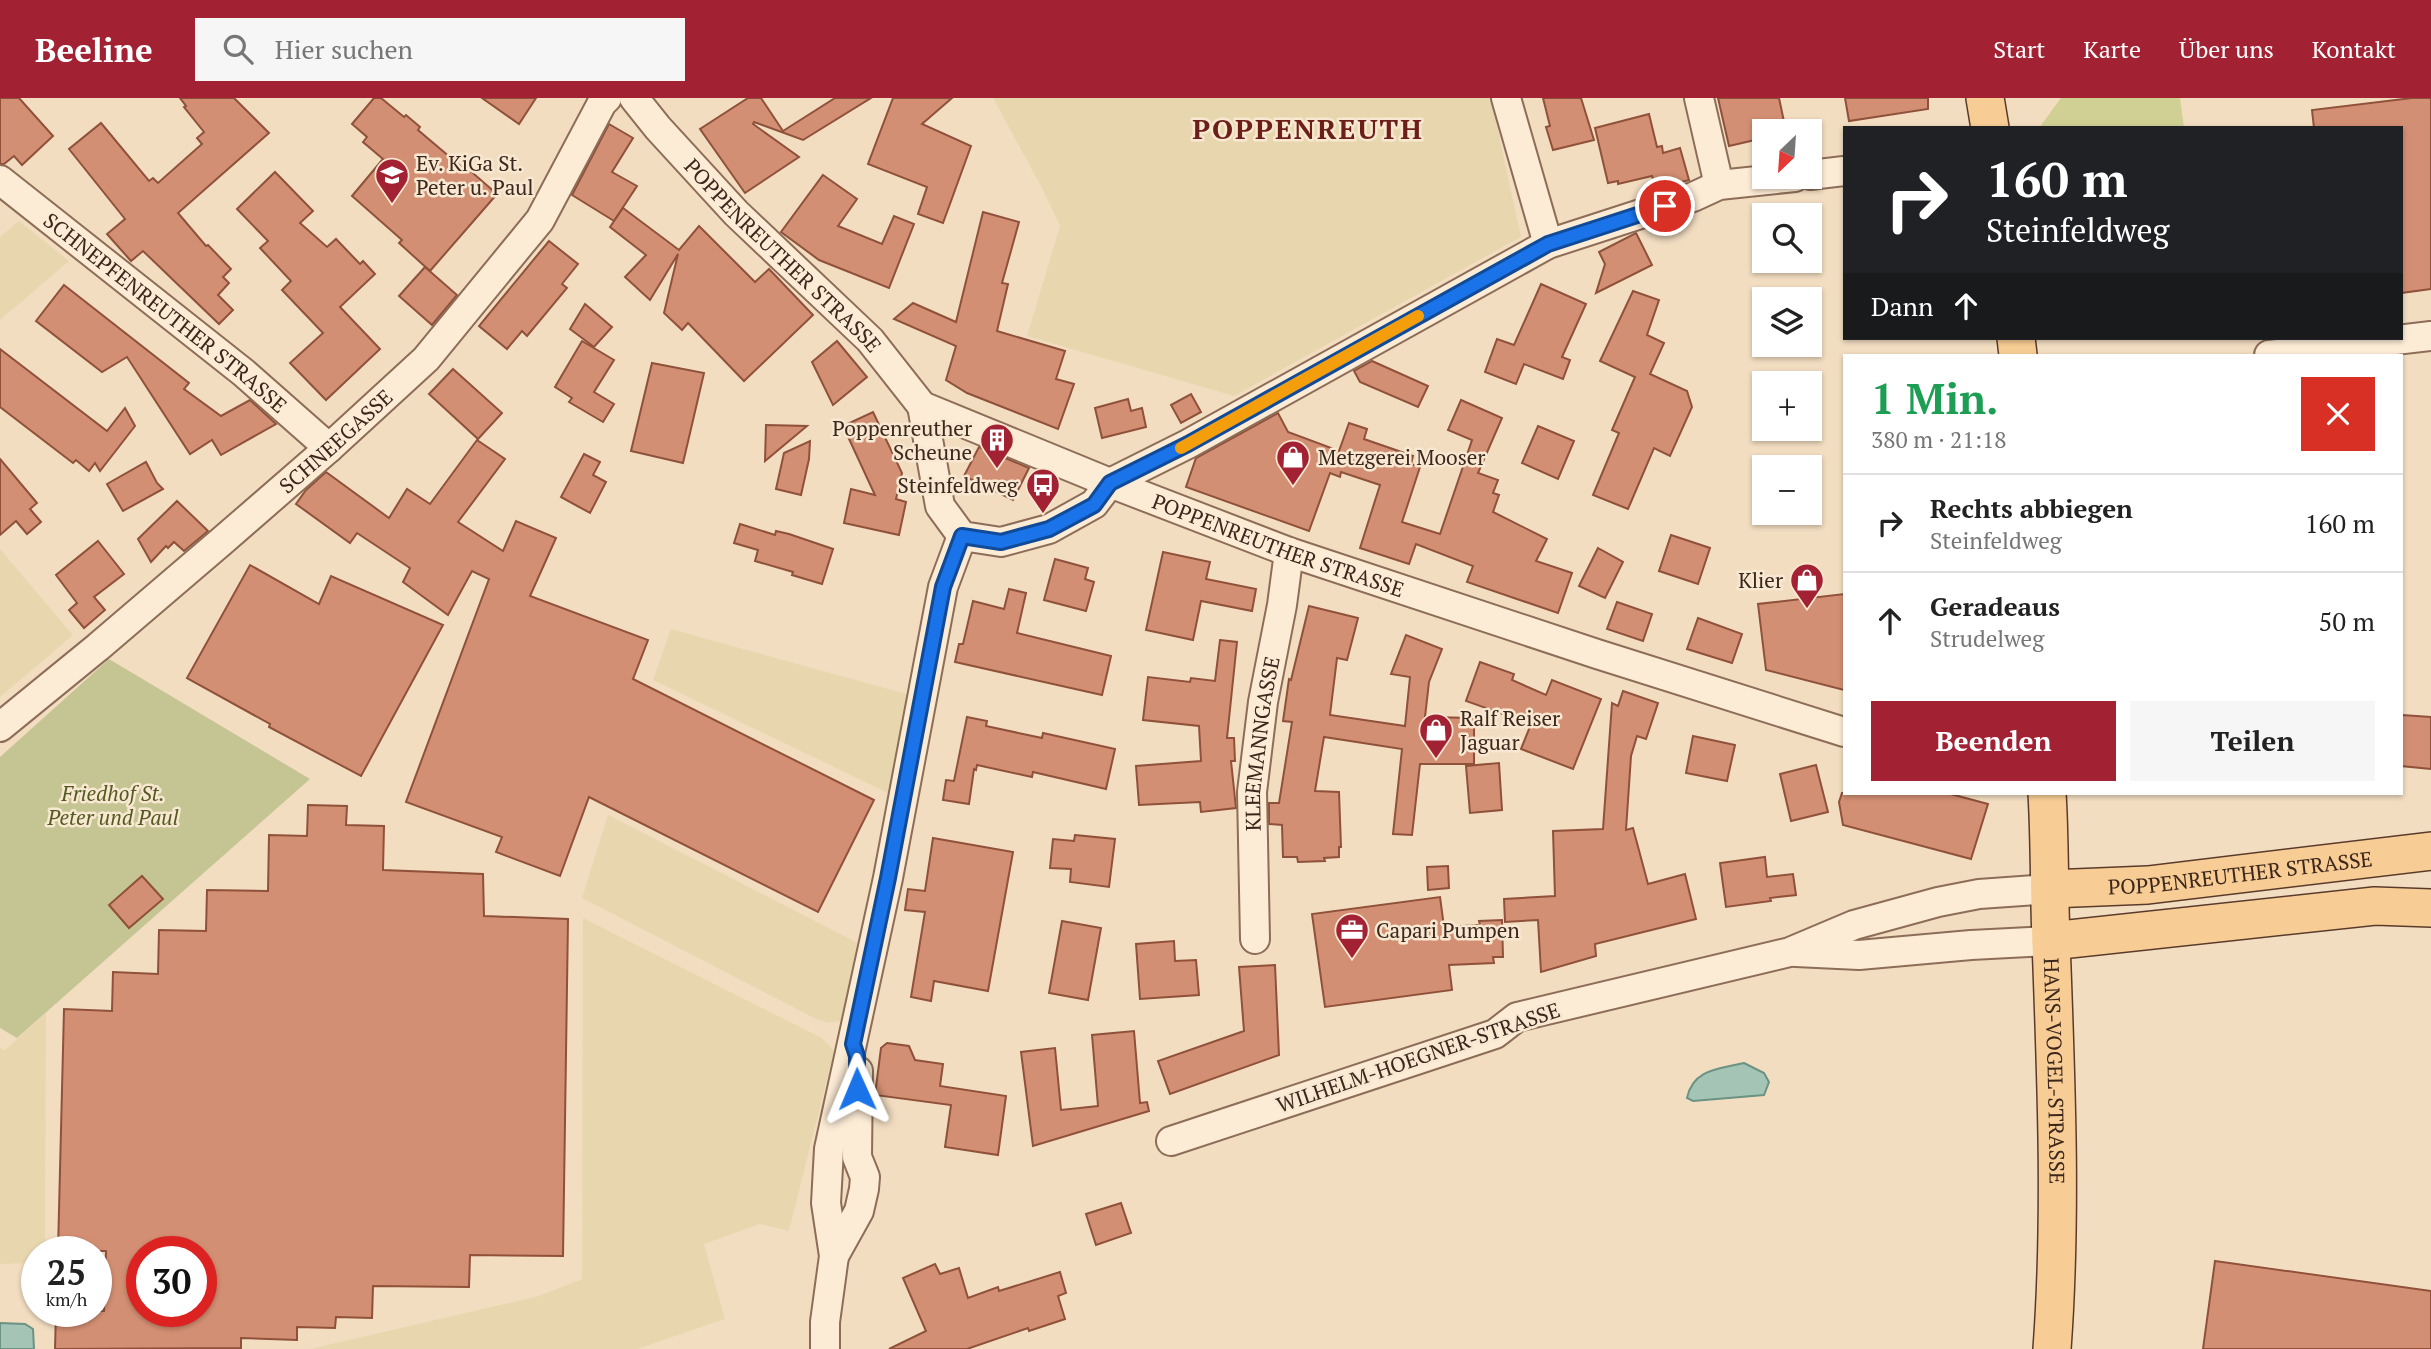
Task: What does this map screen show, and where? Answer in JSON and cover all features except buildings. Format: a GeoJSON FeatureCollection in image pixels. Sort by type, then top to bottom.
{"type":"FeatureCollection","features":[{"type":"Feature","properties":{"kind":"main road"},"geometry":{"type":"LineString","coordinates":[[1985,98],[1990,126]]}},
{"type":"Feature","properties":{"kind":"main road","name":"HANS-VOGEL-STRASSE"},"geometry":{"type":"LineString","coordinates":[[2047,795],[2055,1031],[2057,1261],[2052,1349]]}},
{"type":"Feature","properties":{"kind":"main road","name":"POPPENREUTHER STRASSE"},"geometry":{"type":"LineString","coordinates":[[2050,889],[2148,885],[2431,851]]}},
{"type":"Feature","properties":{"kind":"main road"},"geometry":{"type":"LineString","coordinates":[[2051,941],[2375,906],[2431,908]]}},
{"type":"Feature","properties":{"kind":"street","name":"SCHNEEGASSE"},"geometry":{"type":"LineString","coordinates":[[0,727],[119,629],[329,448],[426,359],[540,220],[607,98]]}},
{"type":"Feature","properties":{"kind":"street","name":"POPPENREUTHER STRASSE"},"geometry":{"type":"LineString","coordinates":[[634,98],[736,213],[870,340],[922,406],[1289,552],[1843,732]]}},
{"type":"Feature","properties":{"kind":"street"},"geometry":{"type":"LineString","coordinates":[[1506,98],[1548,244]]}},
{"type":"Feature","properties":{"kind":"street"},"geometry":{"type":"LineString","coordinates":[[1699,98],[1719,185]]}},
{"type":"Feature","properties":{"kind":"street"},"geometry":{"type":"LineString","coordinates":[[1822,174],[1843,171]]}},
{"type":"Feature","properties":{"kind":"street","name":"SCHNEPFENREUTHER STRASSE"},"geometry":{"type":"LineString","coordinates":[[0,180],[244,373],[329,448]]}},
{"type":"Feature","properties":{"kind":"street"},"geometry":{"type":"LineString","coordinates":[[922,406],[940,506],[962,536],[1001,542],[1049,529],[1094,505],[1110,483],[1188,444],[1548,244],[1693,197],[1719,185],[1752,182]]}},
{"type":"Feature","properties":{"kind":"street"},"geometry":{"type":"LineString","coordinates":[[2418,338],[2431,358]]}},
{"type":"Feature","properties":{"kind":"street"},"geometry":{"type":"LineString","coordinates":[[2278,354],[2400,340]]}},
{"type":"Feature","properties":{"kind":"street"},"geometry":{"type":"LineString","coordinates":[[825,1349],[825,1322],[834,1256],[826,1203],[829,1149],[891,865],[943,587],[962,536]]}},
{"type":"Feature","properties":{"kind":"street","name":"KLEEMANNGASSE"},"geometry":{"type":"LineString","coordinates":[[1255,939],[1252,792],[1263,702],[1282,606],[1289,552]]}},
{"type":"Feature","properties":{"kind":"street","name":"WILHELM-HOEGNER-STRASSE"},"geometry":{"type":"LineString","coordinates":[[1182,1138],[1496,1034],[1517,1017],[1790,952],[1854,925],[1938,902],[1979,894],[2050,889]]}},
{"type":"Feature","properties":{"kind":"street","name":"WILHELM-HOEGNER-STRASSE"},"geometry":{"type":"LineString","coordinates":[[1790,952],[1859,955],[2051,941]]}},
{"type":"Feature","properties":{"kind":"street"},"geometry":{"type":"LineString","coordinates":[[834,1256],[859,1211],[865,1177],[857,1157],[858,1072],[853,1044]]}},
{"type":"Feature","properties":{"kind":"shaded area"},"geometry":{"type":"Polygon","coordinates":[[[993,98],[1491,98],[1521,237],[1234,396],[1027,336],[1060,226],[993,98]]]}},
{"type":"Feature","properties":{"kind":"shaded area"},"geometry":{"type":"Polygon","coordinates":[[[2061,98],[2180,98],[2184,126],[2040,126],[2061,98]]]}},
{"type":"Feature","properties":{"kind":"shaded area"},"geometry":{"type":"Polygon","coordinates":[[[19,221],[69,261],[0,320],[0,237],[19,221]]]}},
{"type":"Feature","properties":{"kind":"shaded area"},"geometry":{"type":"Polygon","coordinates":[[[0,549],[73,635],[0,697],[0,549]]]}},
{"type":"Feature","properties":{"kind":"shaded area"},"geometry":{"type":"Polygon","coordinates":[[[671,629],[910,695],[890,794],[653,680],[671,629]]]}},
{"type":"Feature","properties":{"kind":"shaded area"},"geometry":{"type":"Polygon","coordinates":[[[608,815],[860,944],[846,1015],[840,1021],[828,1023],[816,1019],[582,898],[608,815]]]}},
{"type":"Feature","properties":{"kind":"shaded area"},"geometry":{"type":"Polygon","coordinates":[[[583,918],[822,1038],[834,1051],[789,1231],[760,1224],[704,1244],[725,1319],[637,1349],[310,1349],[539,1296],[582,1279],[583,918]]]}},
{"type":"Feature","properties":{"kind":"shaded area"},"geometry":{"type":"Polygon","coordinates":[[[46,1013],[45,1236],[21,1236],[21,1263],[0,1264],[0,1048],[5,1050],[46,1013]]]}},
{"type":"Feature","properties":{"kind":"shaded area"},"geometry":{"type":"Polygon","coordinates":[[[1744,1063],[1764,1073],[1769,1082],[1764,1095],[1693,1101],[1687,1098],[1690,1088],[1701,1076],[1744,1063]]]}},
{"type":"Feature","properties":{"kind":"shaded area"},"geometry":{"type":"Polygon","coordinates":[[[0,1323],[21,1324],[21,1327],[33,1329],[34,1349],[0,1349],[0,1323]]]}},
{"type":"Feature","properties":{"kind":"green space","name":"Friedhof St. Peter und Paul"},"geometry":{"type":"Polygon","coordinates":[[[109,659],[310,779],[17,1038],[0,1028],[0,757],[109,659]]]}},
{"type":"Feature","properties":{"kind":"slow traffic"},"geometry":{"type":"LineString","coordinates":[[1181,448],[1418,316]]}},
{"type":"Feature","properties":{"kind":"place","name":"Ev. KiGa St. Peter u. Paul"},"geometry":{"type":"Point","coordinates":[392,205]}},
{"type":"Feature","properties":{"kind":"place","name":"Poppenreuther Scheune"},"geometry":{"type":"Point","coordinates":[997,470]}},
{"type":"Feature","properties":{"kind":"place","name":"Metzgerei Mooser"},"geometry":{"type":"Point","coordinates":[1293,487]}},
{"type":"Feature","properties":{"kind":"place","name":"Steinfeldweg"},"geometry":{"type":"Point","coordinates":[1043,515]}},
{"type":"Feature","properties":{"kind":"place","name":"Klier"},"geometry":{"type":"Point","coordinates":[1807,610]}},
{"type":"Feature","properties":{"kind":"place","name":"Ralf Reiser Jaguar"},"geometry":{"type":"Point","coordinates":[1436,760]}},
{"type":"Feature","properties":{"kind":"place","name":"Capari Pumpen"},"geometry":{"type":"Point","coordinates":[1352,960]}},
{"type":"Feature","properties":{"kind":"district","name":"POPPENREUTH"},"geometry":{"type":"Point","coordinates":[1308,128]}},
{"type":"Feature","properties":{"kind":"route"},"geometry":{"type":"LineString","coordinates":[[857,1089],[857,1056],[853,1044],[888,878],[943,587],[962,536],[1001,542],[1049,529],[1094,505],[1110,483],[1188,444],[1548,244],[1665,206]]}}]}
